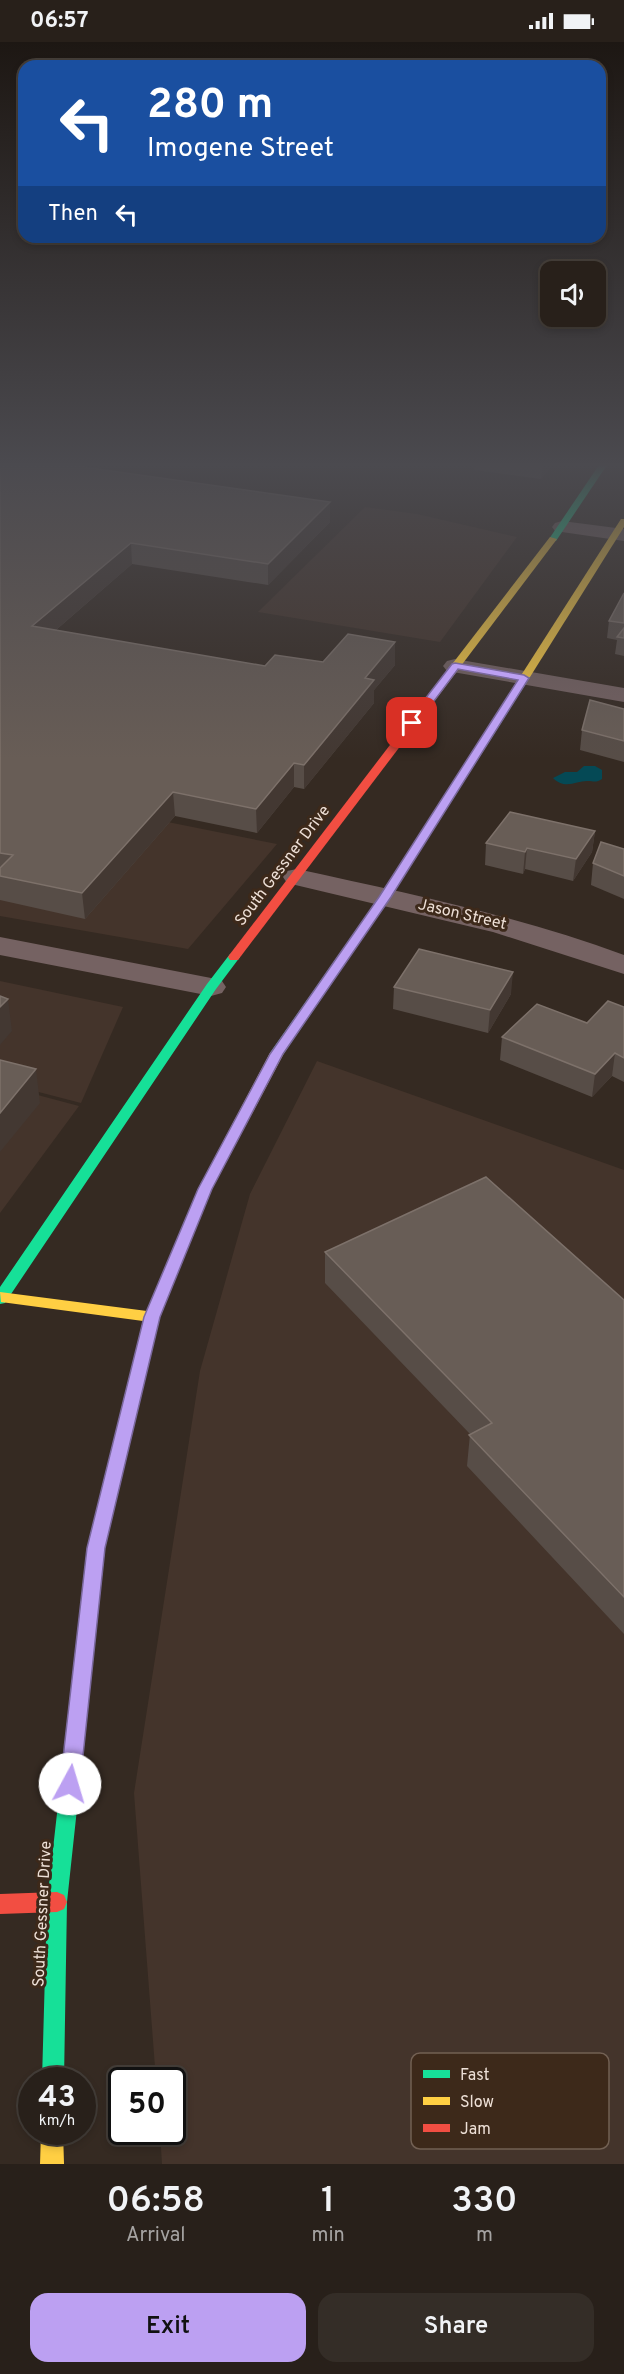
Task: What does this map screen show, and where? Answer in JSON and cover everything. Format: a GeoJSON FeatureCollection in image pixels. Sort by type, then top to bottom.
{"type":"FeatureCollection","features":[{"type":"Feature","properties":{"kind":"main road","name":"South Gessner Drive"},"geometry":{"type":"LineString","coordinates":[[1,1298],[211,987],[536,561]]}},
{"type":"Feature","properties":{"kind":"main road","name":"South Gessner Drive"},"geometry":{"type":"LineString","coordinates":[[53,2067],[57,1902],[96,1548],[152,1317],[205,1189],[276,1054],[385,897],[601,561]]}},
{"type":"Feature","properties":{"kind":"main road"},"geometry":{"type":"LineString","coordinates":[[1,1298],[152,1317]]}},
{"type":"Feature","properties":{"kind":"main road"},"geometry":{"type":"LineString","coordinates":[[0,1904],[57,1902]]}},
{"type":"Feature","properties":{"kind":"main road"},"geometry":{"type":"LineString","coordinates":[[52,2145],[52,2164]]}},
{"type":"Feature","properties":{"kind":"street"},"geometry":{"type":"LineString","coordinates":[[455,666],[624,695]]}},
{"type":"Feature","properties":{"kind":"street","name":"Jason Street"},"geometry":{"type":"LineString","coordinates":[[297,877],[514,927],[573,945],[624,965]]}},
{"type":"Feature","properties":{"kind":"street"},"geometry":{"type":"LineString","coordinates":[[0,946],[211,987]]}},
{"type":"Feature","properties":{"kind":"shaded area"},"geometry":{"type":"Polygon","coordinates":[[[310,561],[499,561],[440,642],[258,612],[310,561]]]}},
{"type":"Feature","properties":{"kind":"shaded area"},"geometry":{"type":"Polygon","coordinates":[[[88,806],[277,844],[188,949],[0,916],[0,895],[88,806]]]}},
{"type":"Feature","properties":{"kind":"shaded area"},"geometry":{"type":"Polygon","coordinates":[[[0,981],[123,1007],[81,1103],[0,1082],[0,981]]]}},
{"type":"Feature","properties":{"kind":"shaded area"},"geometry":{"type":"Polygon","coordinates":[[[317,1061],[624,1170],[624,2164],[162,2164],[161,2145],[186,2145],[186,2067],[155,2067],[134,1793],[200,1371],[250,1194],[317,1061]]]}},
{"type":"Feature","properties":{"kind":"shaded area"},"geometry":{"type":"Polygon","coordinates":[[[0,1085],[79,1106],[0,1213],[0,1085]]]}},
{"type":"Feature","properties":{"kind":"water"},"geometry":{"type":"Polygon","coordinates":[[[584,766],[595,766],[602,770],[602,779],[562,784],[553,778],[565,772],[577,772],[584,766]]]}},
{"type":"Feature","properties":{"kind":"building"},"geometry":{"type":"Polygon","coordinates":[[[0,561],[109,561],[32,626],[265,666],[275,655],[323,662],[348,634],[395,642],[365,678],[374,680],[304,765],[294,763],[256,809],[173,792],[82,893],[0,876],[0,868],[13,855],[0,853],[0,561]]]}},
{"type":"Feature","properties":{"kind":"building"},"geometry":{"type":"Polygon","coordinates":[[[249,561],[271,561],[268,564],[249,561]]]}},
{"type":"Feature","properties":{"kind":"building"},"geometry":{"type":"Polygon","coordinates":[[[624,593],[624,623],[609,621],[624,593]]]}},
{"type":"Feature","properties":{"kind":"building"},"geometry":{"type":"Polygon","coordinates":[[[624,628],[624,638],[617,637],[624,628]]]}},
{"type":"Feature","properties":{"kind":"building"},"geometry":{"type":"Polygon","coordinates":[[[590,700],[624,709],[624,741],[582,730],[590,700]]]}},
{"type":"Feature","properties":{"kind":"building"},"geometry":{"type":"Polygon","coordinates":[[[510,812],[595,831],[576,859],[527,848],[525,852],[486,843],[510,812]]]}},
{"type":"Feature","properties":{"kind":"building"},"geometry":{"type":"Polygon","coordinates":[[[601,842],[624,849],[624,876],[593,863],[601,842]]]}},
{"type":"Feature","properties":{"kind":"building"},"geometry":{"type":"Polygon","coordinates":[[[419,949],[513,972],[490,1010],[394,987],[419,949]]]}},
{"type":"Feature","properties":{"kind":"building"},"geometry":{"type":"Polygon","coordinates":[[[0,996],[8,999],[0,1007],[0,996]]]}},
{"type":"Feature","properties":{"kind":"building"},"geometry":{"type":"Polygon","coordinates":[[[608,1001],[624,1007],[624,1058],[615,1053],[595,1074],[502,1037],[537,1004],[587,1023],[608,1001]]]}},
{"type":"Feature","properties":{"kind":"building"},"geometry":{"type":"Polygon","coordinates":[[[0,1060],[36,1069],[0,1113],[0,1060]]]}},
{"type":"Feature","properties":{"kind":"building"},"geometry":{"type":"Polygon","coordinates":[[[486,1177],[624,1300],[624,1597],[469,1435],[492,1423],[325,1252],[486,1177]]]}},
{"type":"Feature","properties":{"kind":"traffic: fast"},"geometry":{"type":"LineString","coordinates":[[277,1053],[385,897],[525,677]]}},
{"type":"Feature","properties":{"kind":"traffic: fast"},"geometry":{"type":"LineString","coordinates":[[0,1299],[211,987],[234,957]]}},
{"type":"Feature","properties":{"kind":"traffic: fast"},"geometry":{"type":"LineString","coordinates":[[53,2067],[57,1902],[96,1548],[112,1480]]}},
{"type":"Feature","properties":{"kind":"traffic: slow"},"geometry":{"type":"LineString","coordinates":[[410,726],[536,561]]}},
{"type":"Feature","properties":{"kind":"traffic: slow"},"geometry":{"type":"LineString","coordinates":[[525,677],[599,561]]}},
{"type":"Feature","properties":{"kind":"traffic: slow"},"geometry":{"type":"LineString","coordinates":[[112,1480],[152,1317],[205,1189],[277,1053]]}},
{"type":"Feature","properties":{"kind":"traffic: slow"},"geometry":{"type":"LineString","coordinates":[[1,1297],[152,1317]]}},
{"type":"Feature","properties":{"kind":"traffic: slow"},"geometry":{"type":"LineString","coordinates":[[52,2145],[52,2164]]}},
{"type":"Feature","properties":{"kind":"traffic: jam"},"geometry":{"type":"LineString","coordinates":[[234,957],[410,726]]}},
{"type":"Feature","properties":{"kind":"traffic: jam"},"geometry":{"type":"LineString","coordinates":[[0,1904],[57,1902]]}},
{"type":"Feature","properties":{"kind":"route"},"geometry":{"type":"LineString","coordinates":[[70,1784],[96,1548],[152,1317],[205,1189],[276,1054],[385,897],[524,678],[455,666],[412,723]]}}]}
